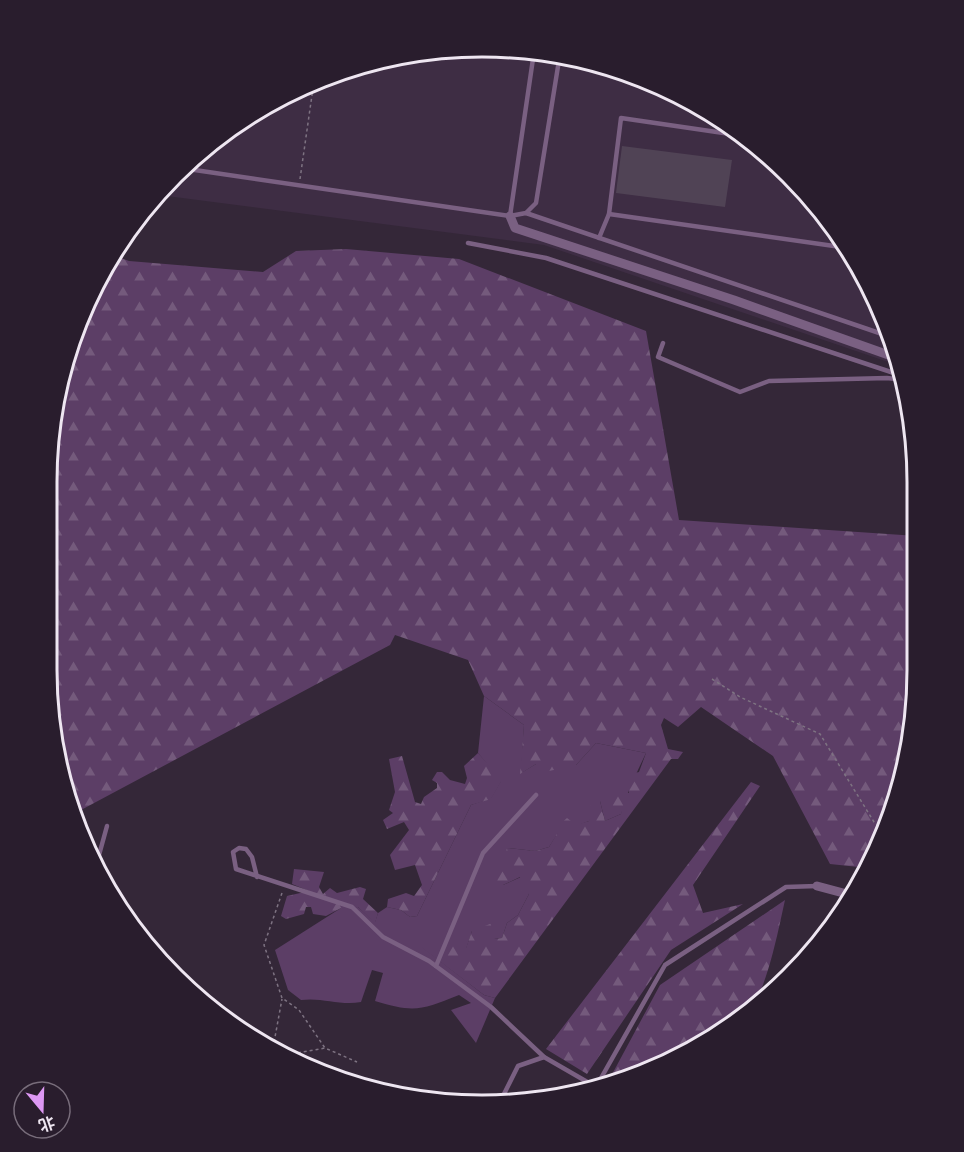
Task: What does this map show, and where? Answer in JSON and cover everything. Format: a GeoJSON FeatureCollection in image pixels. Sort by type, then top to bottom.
{"type":"FeatureCollection","features":[{"type":"Feature","properties":{"kind":"street"},"geometry":{"type":"LineString","coordinates":[[510,216],[515,228],[734,300],[887,355]]}},
{"type":"Feature","properties":{"kind":"street"},"geometry":{"type":"LineString","coordinates":[[817,886],[843,893]]}},
{"type":"Feature","properties":{"kind":"lane"},"geometry":{"type":"LineString","coordinates":[[510,216],[533,61]]}},
{"type":"Feature","properties":{"kind":"lane"},"geometry":{"type":"LineString","coordinates":[[526,213],[536,203],[559,64]]}},
{"type":"Feature","properties":{"kind":"lane"},"geometry":{"type":"LineString","coordinates":[[599,238],[609,214],[621,118],[724,133]]}},
{"type":"Feature","properties":{"kind":"lane"},"geometry":{"type":"LineString","coordinates":[[193,170],[510,216],[526,213],[880,333]]}},
{"type":"Feature","properties":{"kind":"lane"},"geometry":{"type":"LineString","coordinates":[[609,214],[835,246]]}},
{"type":"Feature","properties":{"kind":"lane"},"geometry":{"type":"LineString","coordinates":[[468,243],[546,258],[893,373]]}},
{"type":"Feature","properties":{"kind":"lane"},"geometry":{"type":"LineString","coordinates":[[663,343],[658,357],[740,392],[769,381],[895,379]]}},
{"type":"Feature","properties":{"kind":"lane"},"geometry":{"type":"LineString","coordinates":[[436,966],[483,853],[536,795]]}},
{"type":"Feature","properties":{"kind":"lane"},"geometry":{"type":"LineString","coordinates":[[99,854],[107,826]]}},
{"type":"Feature","properties":{"kind":"lane"},"geometry":{"type":"LineString","coordinates":[[257,877],[252,857],[246,849],[239,848],[233,852],[236,869],[257,877],[284,886],[352,907],[383,938],[436,966],[491,1007],[544,1057],[586,1082]]}},
{"type":"Feature","properties":{"kind":"lane"},"geometry":{"type":"LineString","coordinates":[[601,1078],[664,965],[786,887],[817,886]]}},
{"type":"Feature","properties":{"kind":"lane"},"geometry":{"type":"LineString","coordinates":[[503,1094],[518,1066],[544,1057]]}},
{"type":"Feature","properties":{"kind":"path"},"geometry":{"type":"LineString","coordinates":[[299,186],[312,92]]}},
{"type":"Feature","properties":{"kind":"path"},"geometry":{"type":"LineString","coordinates":[[712,679],[740,697],[820,734],[878,825]]}},
{"type":"Feature","properties":{"kind":"path"},"geometry":{"type":"LineString","coordinates":[[274,1041],[282,998],[264,945],[284,886]]}},
{"type":"Feature","properties":{"kind":"path"},"geometry":{"type":"LineString","coordinates":[[282,998],[300,1010],[325,1048],[357,1062]]}},
{"type":"Feature","properties":{"kind":"path"},"geometry":{"type":"LineString","coordinates":[[298,1053],[325,1048]]}},
{"type":"Feature","properties":{"kind":"shaded area"},"geometry":{"type":"Polygon","coordinates":[[[482,57],[537,61],[592,71],[645,89],[694,114],[741,145],[783,181],[819,223],[850,270],[875,319],[890,363],[544,245],[167,196],[181,181],[223,145],[270,114],[319,89],[372,71],[427,61],[482,57]]]}},
{"type":"Feature","properties":{"kind":"green space"},"geometry":{"type":"Polygon","coordinates":[[[346,249],[459,259],[646,331],[679,520],[907,535],[906,698],[899,753],[893,780],[875,833],[858,867],[830,864],[773,756],[701,707],[678,727],[664,718],[661,725],[668,749],[683,752],[678,759],[671,759],[495,998],[484,995],[421,947],[460,943],[466,948],[472,931],[495,922],[499,926],[494,939],[502,938],[507,923],[518,915],[529,894],[522,891],[520,877],[503,885],[496,881],[507,848],[535,851],[549,847],[558,832],[557,827],[567,818],[576,825],[589,821],[591,799],[600,801],[605,821],[621,814],[622,806],[612,806],[605,798],[607,791],[629,793],[626,775],[639,772],[646,753],[596,743],[576,765],[549,771],[536,764],[520,774],[524,725],[484,696],[468,660],[395,635],[390,645],[81,810],[65,753],[58,698],[57,482],[65,399],[71,372],[89,319],[121,258],[129,261],[263,272],[296,251],[346,249]]]}},
{"type":"Feature","properties":{"kind":"green space"},"geometry":{"type":"Polygon","coordinates":[[[484,696],[524,725],[521,773],[536,764],[576,765],[596,743],[646,753],[630,787],[621,814],[605,821],[600,801],[589,821],[576,826],[567,819],[549,847],[535,851],[507,848],[503,885],[521,877],[529,894],[518,915],[507,923],[502,938],[494,939],[472,931],[466,949],[422,947],[484,995],[495,998],[476,1043],[451,1010],[471,1003],[459,995],[418,1008],[399,1007],[375,1001],[383,973],[372,970],[361,1002],[301,1000],[288,990],[275,950],[341,908],[358,907],[375,922],[378,913],[387,907],[401,910],[410,917],[417,916],[471,805],[491,798],[501,781],[478,753],[484,696]]]}},
{"type":"Feature","properties":{"kind":"green space"},"geometry":{"type":"Polygon","coordinates":[[[478,753],[502,780],[491,799],[471,805],[417,916],[410,917],[401,910],[387,907],[388,899],[406,893],[414,896],[422,885],[415,865],[395,870],[390,855],[409,830],[404,822],[387,829],[383,820],[393,813],[389,810],[395,792],[389,759],[402,756],[415,802],[421,804],[424,797],[437,788],[437,783],[432,780],[437,772],[442,772],[450,780],[465,784],[467,778],[464,766],[478,753]]]}},
{"type":"Feature","properties":{"kind":"green space"},"geometry":{"type":"Polygon","coordinates":[[[751,782],[760,786],[693,885],[703,913],[743,904],[671,950],[587,1074],[546,1049],[751,782]]]}},
{"type":"Feature","properties":{"kind":"green space"},"geometry":{"type":"Polygon","coordinates":[[[294,869],[324,872],[319,887],[323,894],[330,888],[337,893],[360,887],[366,889],[363,899],[378,913],[375,923],[358,907],[348,910],[341,908],[326,916],[313,914],[311,907],[306,907],[304,914],[286,919],[281,916],[287,896],[309,891],[292,884],[294,869]]]}},
{"type":"Feature","properties":{"kind":"green space"},"geometry":{"type":"Polygon","coordinates":[[[785,900],[776,941],[761,991],[694,1038],[645,1063],[612,1074],[660,985],[785,900]]]}},
{"type":"Feature","properties":{"kind":"building"},"geometry":{"type":"Polygon","coordinates":[[[622,146],[732,160],[725,207],[616,193],[622,146]]]}}]}
